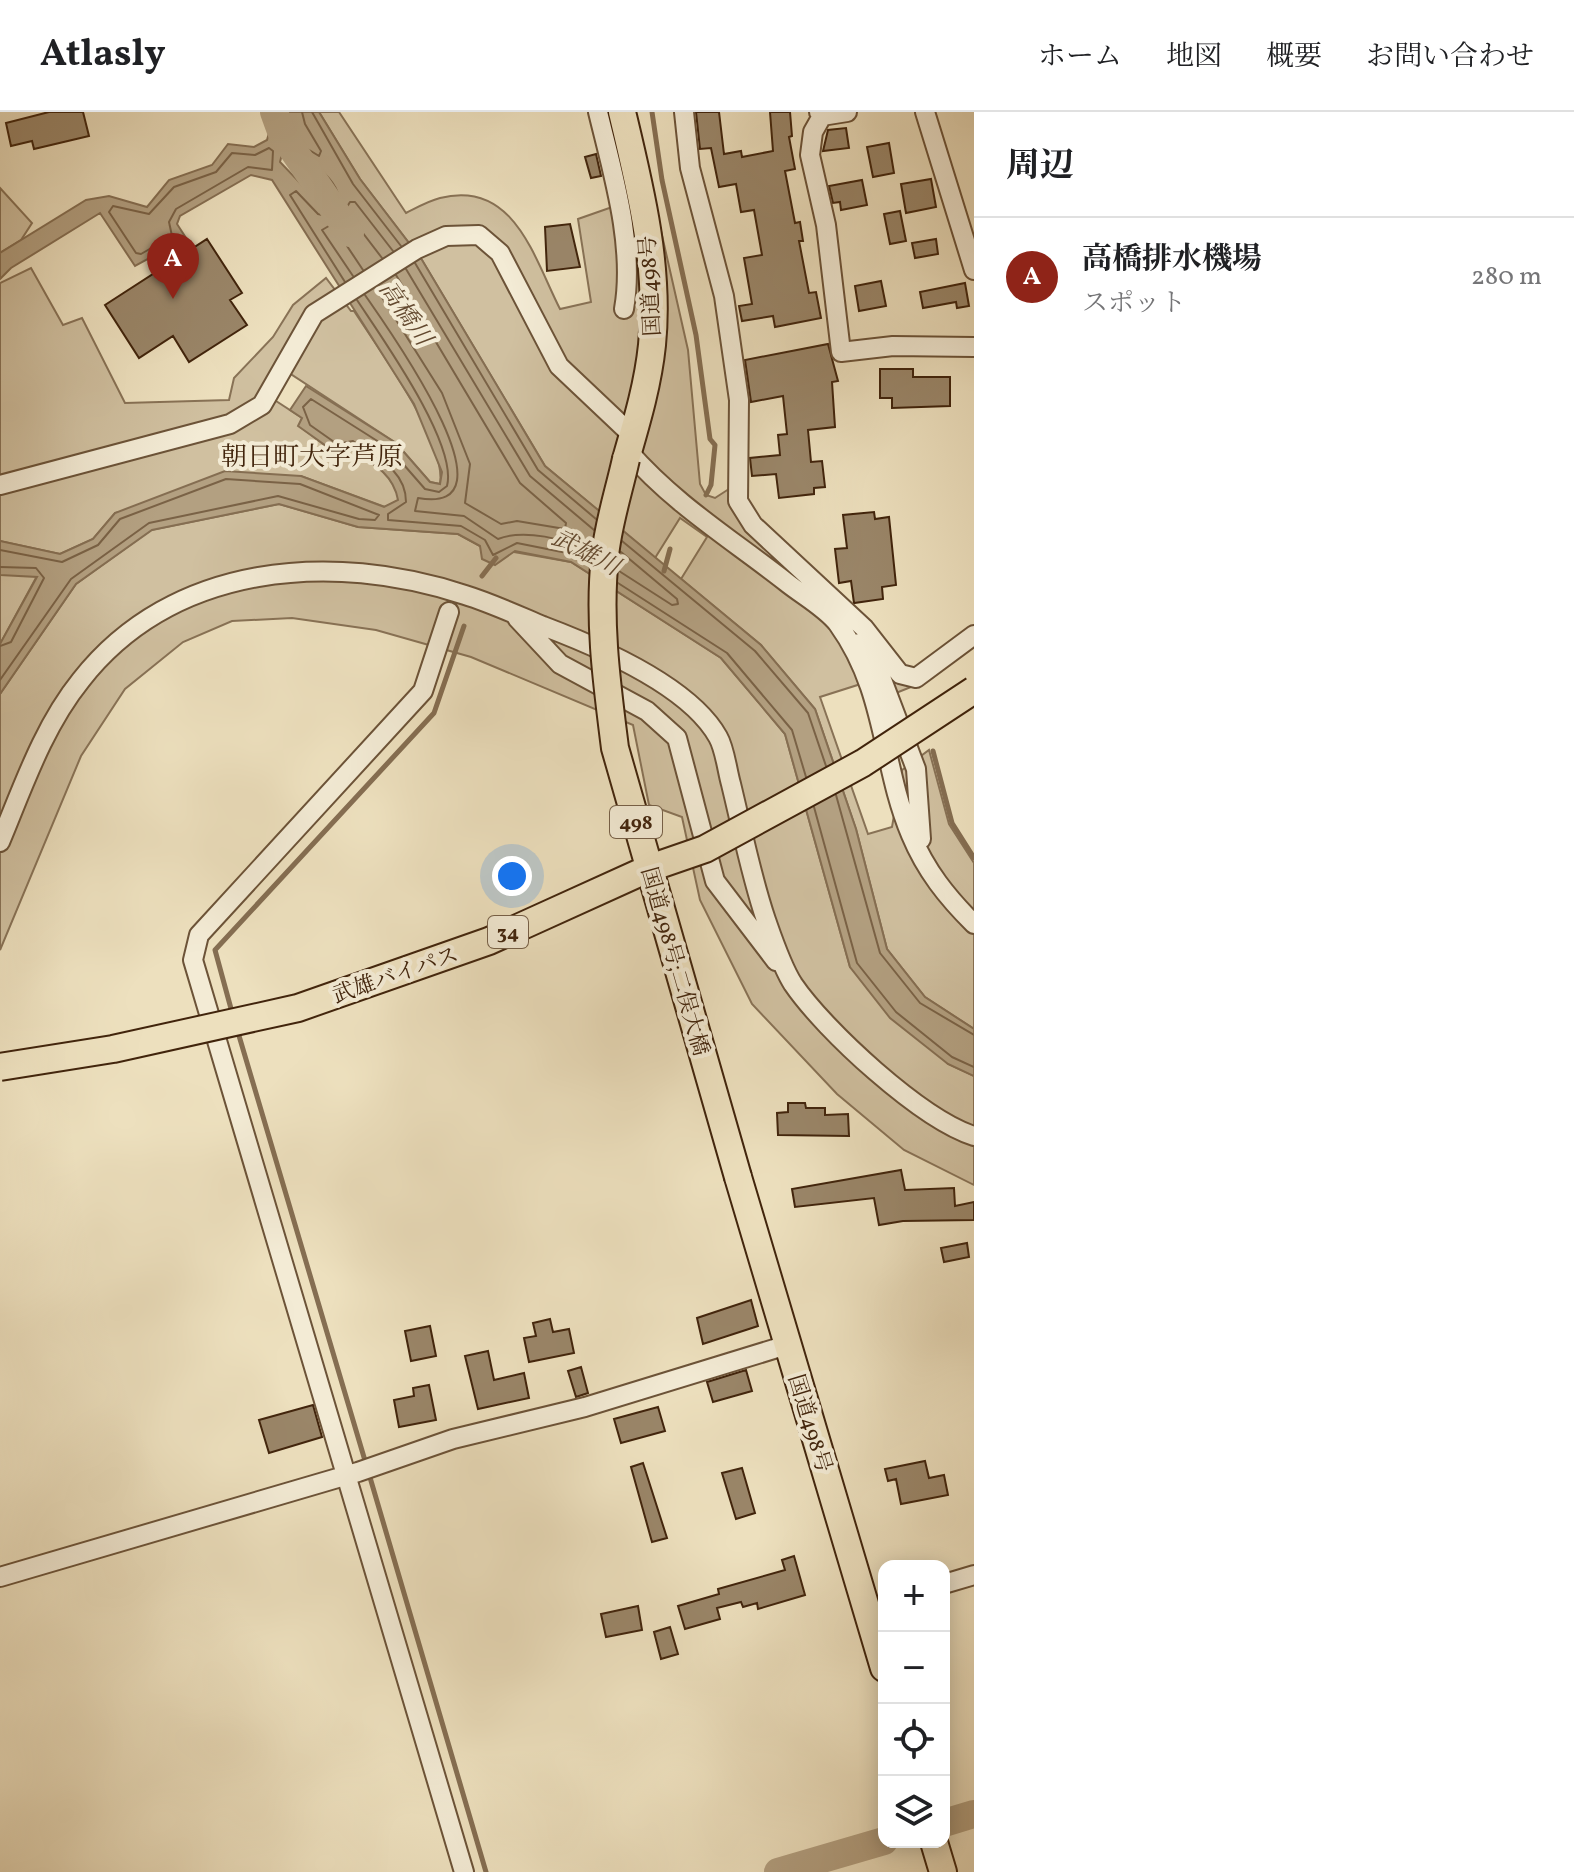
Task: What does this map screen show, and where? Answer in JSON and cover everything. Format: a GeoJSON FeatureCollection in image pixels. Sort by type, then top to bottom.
{"type":"FeatureCollection","features":[{"type":"Feature","properties":{"kind":"highway","name":"国道498号"},"geometry":{"type":"LineString","coordinates":[[622,112],[637,175],[653,284],[653,342],[629,449]]}},
{"type":"Feature","properties":{"kind":"highway","name":"国道498号;二俣大橋"},"geometry":{"type":"LineString","coordinates":[[629,449],[605,554],[603,605],[606,678],[615,748],[738,1177]]}},
{"type":"Feature","properties":{"kind":"highway","name":"武雄バイパス"},"geometry":{"type":"LineString","coordinates":[[0,1067],[113,1049],[298,1008],[489,941],[650,868],[705,849],[863,763],[974,690]]}},
{"type":"Feature","properties":{"kind":"highway","name":"国道498号"},"geometry":{"type":"LineString","coordinates":[[738,1177],[787,1345],[875,1604],[879,1632]]}},
{"type":"Feature","properties":{"kind":"street"},"geometry":{"type":"LineString","coordinates":[[598,112],[611,167],[629,279],[624,309]]}},
{"type":"Feature","properties":{"kind":"street"},"geometry":{"type":"LineString","coordinates":[[684,112],[690,168],[724,296],[737,385],[738,501],[753,525],[864,628],[880,655],[916,769],[922,854]]}},
{"type":"Feature","properties":{"kind":"street"},"geometry":{"type":"LineString","coordinates":[[847,112],[820,114],[813,132],[810,155],[826,225],[841,352],[893,346],[974,347]]}},
{"type":"Feature","properties":{"kind":"street"},"geometry":{"type":"LineString","coordinates":[[925,112],[974,270]]}},
{"type":"Feature","properties":{"kind":"street"},"geometry":{"type":"LineString","coordinates":[[0,485],[230,424],[262,405],[314,314],[417,249],[446,236],[479,235],[500,253],[559,366],[657,484],[685,509],[722,532],[900,674],[916,678],[974,635]]}},
{"type":"Feature","properties":{"kind":"street"},"geometry":{"type":"LineString","coordinates":[[0,842],[38,752],[60,710],[82,678],[118,641],[175,602],[217,585],[267,573],[320,570],[399,578],[465,595],[581,641],[643,672],[684,699],[719,737],[766,920],[792,983]]}},
{"type":"Feature","properties":{"kind":"street"},"geometry":{"type":"LineString","coordinates":[[449,612],[423,691],[199,935],[193,960],[353,1472],[464,1872]]}},
{"type":"Feature","properties":{"kind":"street"},"geometry":{"type":"LineString","coordinates":[[512,613],[560,664],[647,711],[677,738],[715,881],[792,983],[846,1042],[906,1096],[974,1136]]}},
{"type":"Feature","properties":{"kind":"street"},"geometry":{"type":"LineString","coordinates":[[837,622],[869,676],[911,834],[941,890],[974,924]]}},
{"type":"Feature","properties":{"kind":"street"},"geometry":{"type":"LineString","coordinates":[[0,1577],[380,1465],[453,1439],[585,1407],[787,1345]]}},
{"type":"Feature","properties":{"kind":"street"},"geometry":{"type":"LineString","coordinates":[[950,1582],[974,1575]]}},
{"type":"Feature","properties":{"kind":"shaded area"},"geometry":{"type":"Polygon","coordinates":[[[319,112],[339,112],[406,213],[436,199],[465,195],[486,200],[504,211],[530,246],[560,309],[591,302],[578,219],[615,206],[654,200],[688,350],[700,484],[706,495],[715,498],[732,487],[758,522],[876,630],[911,687],[881,699],[864,683],[820,697],[868,834],[892,827],[902,770],[929,750],[949,824],[974,863],[974,1029],[925,997],[887,949],[856,829],[815,709],[761,645],[681,579],[707,537],[680,518],[655,558],[545,466],[422,260],[360,179],[319,112]]]}},
{"type":"Feature","properties":{"kind":"shaded area"},"geometry":{"type":"Polygon","coordinates":[[[0,188],[32,223],[21,240],[0,253],[0,188]]]}},
{"type":"Feature","properties":{"kind":"shaded area"},"geometry":{"type":"Polygon","coordinates":[[[31,268],[63,325],[82,318],[125,403],[229,400],[234,378],[273,337],[293,305],[326,278],[354,311],[409,396],[433,444],[440,484],[430,482],[396,443],[289,373],[273,399],[302,418],[299,426],[338,455],[348,448],[380,469],[392,482],[399,500],[385,507],[301,476],[115,513],[93,539],[60,554],[0,541],[0,283],[31,268]]]}},
{"type":"Feature","properties":{"kind":"shaded area"},"geometry":{"type":"Polygon","coordinates":[[[279,504],[358,527],[458,534],[480,546],[571,562],[721,658],[785,734],[850,967],[948,1064],[974,1076],[974,1185],[904,1150],[837,1094],[752,1004],[700,900],[682,817],[649,805],[633,725],[471,657],[376,630],[292,618],[232,621],[183,642],[125,689],[81,756],[0,950],[0,694],[76,584],[151,530],[279,504]]]}},
{"type":"Feature","properties":{"kind":"shaded area"},"geometry":{"type":"Polygon","coordinates":[[[0,575],[37,576],[0,644],[0,575]]]}},
{"type":"Feature","properties":{"kind":"water","name":"武雄川"},"geometry":{"type":"Polygon","coordinates":[[[262,112],[319,112],[360,179],[422,260],[545,466],[761,645],[815,709],[856,829],[887,949],[925,997],[974,1029],[974,1076],[948,1064],[890,1018],[850,967],[785,734],[721,658],[571,562],[515,551],[495,565],[482,559],[480,546],[458,534],[358,527],[279,504],[152,530],[76,584],[0,694],[0,644],[37,577],[0,575],[0,541],[60,554],[93,539],[115,513],[225,471],[301,476],[384,507],[398,500],[391,482],[372,463],[348,448],[339,455],[298,426],[302,418],[290,410],[306,386],[396,443],[430,482],[440,484],[442,472],[414,404],[272,180],[251,175],[180,216],[177,224],[186,238],[135,266],[100,213],[11,268],[0,279],[0,253],[86,200],[109,196],[147,207],[169,180],[212,165],[228,144],[254,147],[267,140],[270,129],[262,112]],[[282,154],[280,162],[325,209],[332,197],[328,187],[282,154]]]}},
{"type":"Feature","properties":{"kind":"building"},"geometry":{"type":"Polygon","coordinates":[[[49,112],[83,112],[89,136],[34,149],[32,141],[11,146],[6,123],[49,112]]]}},
{"type":"Feature","properties":{"kind":"building"},"geometry":{"type":"Polygon","coordinates":[[[696,112],[719,112],[724,154],[741,151],[742,157],[773,151],[770,112],[790,112],[792,136],[789,137],[795,169],[785,171],[795,223],[800,222],[803,241],[799,241],[809,293],[816,292],[821,318],[775,327],[773,316],[742,321],[739,306],[752,304],[744,258],[762,255],[754,210],[741,212],[736,184],[719,187],[711,148],[700,149],[696,112]]]}},
{"type":"Feature","properties":{"kind":"building"},"geometry":{"type":"Polygon","coordinates":[[[846,128],[849,148],[823,151],[828,130],[846,128]]]}},
{"type":"Feature","properties":{"kind":"building"},"geometry":{"type":"Polygon","coordinates":[[[889,143],[894,173],[873,177],[867,147],[889,143]]]}},
{"type":"Feature","properties":{"kind":"building"},"geometry":{"type":"Polygon","coordinates":[[[596,154],[601,176],[591,178],[585,157],[596,154]]]}},
{"type":"Feature","properties":{"kind":"building"},"geometry":{"type":"Polygon","coordinates":[[[931,179],[936,207],[906,213],[901,184],[931,179]]]}},
{"type":"Feature","properties":{"kind":"building"},"geometry":{"type":"Polygon","coordinates":[[[862,180],[867,205],[841,210],[840,202],[833,203],[829,186],[862,180]]]}},
{"type":"Feature","properties":{"kind":"building"},"geometry":{"type":"Polygon","coordinates":[[[900,211],[906,241],[890,244],[884,214],[900,211]]]}},
{"type":"Feature","properties":{"kind":"building"},"geometry":{"type":"Polygon","coordinates":[[[570,224],[580,267],[547,271],[545,227],[570,224]]]}},
{"type":"Feature","properties":{"kind":"building"},"geometry":{"type":"Polygon","coordinates":[[[207,239],[242,293],[230,300],[247,325],[189,362],[173,336],[139,358],[105,305],[207,239]]]}},
{"type":"Feature","properties":{"kind":"building"},"geometry":{"type":"Polygon","coordinates":[[[936,239],[938,254],[915,258],[912,243],[936,239]]]}},
{"type":"Feature","properties":{"kind":"building"},"geometry":{"type":"Polygon","coordinates":[[[881,281],[886,306],[859,311],[855,286],[881,281]]]}},
{"type":"Feature","properties":{"kind":"building"},"geometry":{"type":"Polygon","coordinates":[[[965,283],[969,306],[957,308],[956,302],[923,308],[920,292],[965,283]]]}},
{"type":"Feature","properties":{"kind":"building"},"geometry":{"type":"Polygon","coordinates":[[[828,344],[838,381],[832,382],[835,427],[808,430],[811,462],[822,461],[825,487],[814,488],[814,494],[779,498],[776,474],[752,476],[750,458],[780,455],[778,435],[787,434],[783,396],[751,402],[745,360],[828,344]]]}},
{"type":"Feature","properties":{"kind":"building"},"geometry":{"type":"Polygon","coordinates":[[[880,369],[913,369],[913,377],[950,377],[950,406],[892,408],[892,398],[880,398],[880,369]]]}},
{"type":"Feature","properties":{"kind":"building"},"geometry":{"type":"Polygon","coordinates":[[[874,512],[875,519],[889,517],[896,585],[882,587],[883,599],[854,603],[851,581],[839,583],[835,549],[847,548],[843,515],[874,512]]]}},
{"type":"Feature","properties":{"kind":"building"},"geometry":{"type":"Polygon","coordinates":[[[788,1103],[805,1103],[806,1108],[825,1108],[825,1115],[848,1114],[849,1136],[778,1135],[777,1113],[788,1112],[788,1103]]]}},
{"type":"Feature","properties":{"kind":"building"},"geometry":{"type":"Polygon","coordinates":[[[901,1170],[905,1190],[954,1188],[955,1206],[974,1202],[974,1220],[903,1221],[879,1225],[874,1198],[795,1207],[792,1189],[901,1170]]]}},
{"type":"Feature","properties":{"kind":"building"},"geometry":{"type":"Polygon","coordinates":[[[967,1243],[969,1257],[944,1262],[941,1248],[967,1243]]]}},
{"type":"Feature","properties":{"kind":"building"},"geometry":{"type":"Polygon","coordinates":[[[751,1300],[758,1326],[703,1344],[697,1318],[751,1300]]]}},
{"type":"Feature","properties":{"kind":"building"},"geometry":{"type":"Polygon","coordinates":[[[550,1319],[553,1332],[569,1329],[574,1353],[529,1362],[524,1338],[536,1336],[533,1323],[550,1319]]]}},
{"type":"Feature","properties":{"kind":"building"},"geometry":{"type":"Polygon","coordinates":[[[430,1326],[436,1356],[411,1361],[405,1331],[430,1326]]]}},
{"type":"Feature","properties":{"kind":"building"},"geometry":{"type":"Polygon","coordinates":[[[488,1351],[494,1380],[524,1373],[529,1398],[478,1409],[465,1356],[488,1351]]]}},
{"type":"Feature","properties":{"kind":"building"},"geometry":{"type":"Polygon","coordinates":[[[581,1367],[588,1393],[576,1397],[568,1371],[581,1367]]]}},
{"type":"Feature","properties":{"kind":"building"},"geometry":{"type":"Polygon","coordinates":[[[746,1370],[752,1391],[713,1402],[707,1382],[746,1370]]]}},
{"type":"Feature","properties":{"kind":"building"},"geometry":{"type":"Polygon","coordinates":[[[429,1385],[436,1420],[399,1427],[394,1400],[414,1396],[413,1388],[429,1385]]]}},
{"type":"Feature","properties":{"kind":"building"},"geometry":{"type":"Polygon","coordinates":[[[313,1405],[322,1437],[269,1453],[259,1420],[313,1405]]]}},
{"type":"Feature","properties":{"kind":"building"},"geometry":{"type":"Polygon","coordinates":[[[658,1407],[665,1431],[621,1443],[614,1419],[658,1407]]]}},
{"type":"Feature","properties":{"kind":"building"},"geometry":{"type":"Polygon","coordinates":[[[925,1461],[929,1478],[944,1475],[948,1495],[901,1504],[896,1479],[888,1481],[885,1469],[925,1461]]]}},
{"type":"Feature","properties":{"kind":"building"},"geometry":{"type":"Polygon","coordinates":[[[643,1463],[667,1538],[652,1542],[631,1467],[643,1463]]]}},
{"type":"Feature","properties":{"kind":"building"},"geometry":{"type":"Polygon","coordinates":[[[742,1468],[755,1513],[736,1519],[722,1473],[742,1468]]]}},
{"type":"Feature","properties":{"kind":"building"},"geometry":{"type":"Polygon","coordinates":[[[794,1556],[805,1595],[758,1609],[757,1603],[743,1607],[741,1602],[717,1608],[720,1619],[685,1629],[678,1606],[719,1594],[718,1589],[785,1570],[782,1560],[794,1556]]]}},
{"type":"Feature","properties":{"kind":"building"},"geometry":{"type":"Polygon","coordinates":[[[638,1606],[642,1630],[606,1637],[601,1614],[638,1606]]]}},
{"type":"Feature","properties":{"kind":"building"},"geometry":{"type":"Polygon","coordinates":[[[670,1627],[678,1654],[661,1659],[654,1632],[670,1627]]]}},
{"type":"Feature","properties":{"kind":"waterway","name":"高橋川"},"geometry":{"type":"LineString","coordinates":[[274,112],[282,134],[350,233]]}},
{"type":"Feature","properties":{"kind":"waterway"},"geometry":{"type":"LineString","coordinates":[[652,112],[662,180],[696,335],[710,439],[715,445],[711,485],[706,495]]}},
{"type":"Feature","properties":{"kind":"waterway"},"geometry":{"type":"LineString","coordinates":[[664,571],[670,549]]}},
{"type":"Feature","properties":{"kind":"waterway"},"geometry":{"type":"LineString","coordinates":[[482,576],[496,558]]}},
{"type":"Feature","properties":{"kind":"waterway"},"geometry":{"type":"LineString","coordinates":[[233,1016],[215,950],[434,713],[464,626]]}},
{"type":"Feature","properties":{"kind":"waterway"},"geometry":{"type":"LineString","coordinates":[[933,751],[952,823],[974,858]]}},
{"type":"Feature","properties":{"kind":"waterway"},"geometry":{"type":"LineString","coordinates":[[237,1029],[366,1464]]}},
{"type":"Feature","properties":{"kind":"waterway"},"geometry":{"type":"LineString","coordinates":[[369,1474],[486,1872]]}},
{"type":"Feature","properties":{"kind":"waterway"},"geometry":{"type":"LineString","coordinates":[[950,1821],[974,1814]]}},
{"type":"Feature","properties":{"kind":"waterway"},"geometry":{"type":"LineString","coordinates":[[778,1872],[878,1843]]}},
{"type":"Feature","properties":{"kind":"place","name":"高橋排水機場"},"geometry":{"type":"Point","coordinates":[173,299]}},
{"type":"Feature","properties":{"kind":"district","name":"朝日町大字芦原"},"geometry":{"type":"Point","coordinates":[312,456]}}]}
